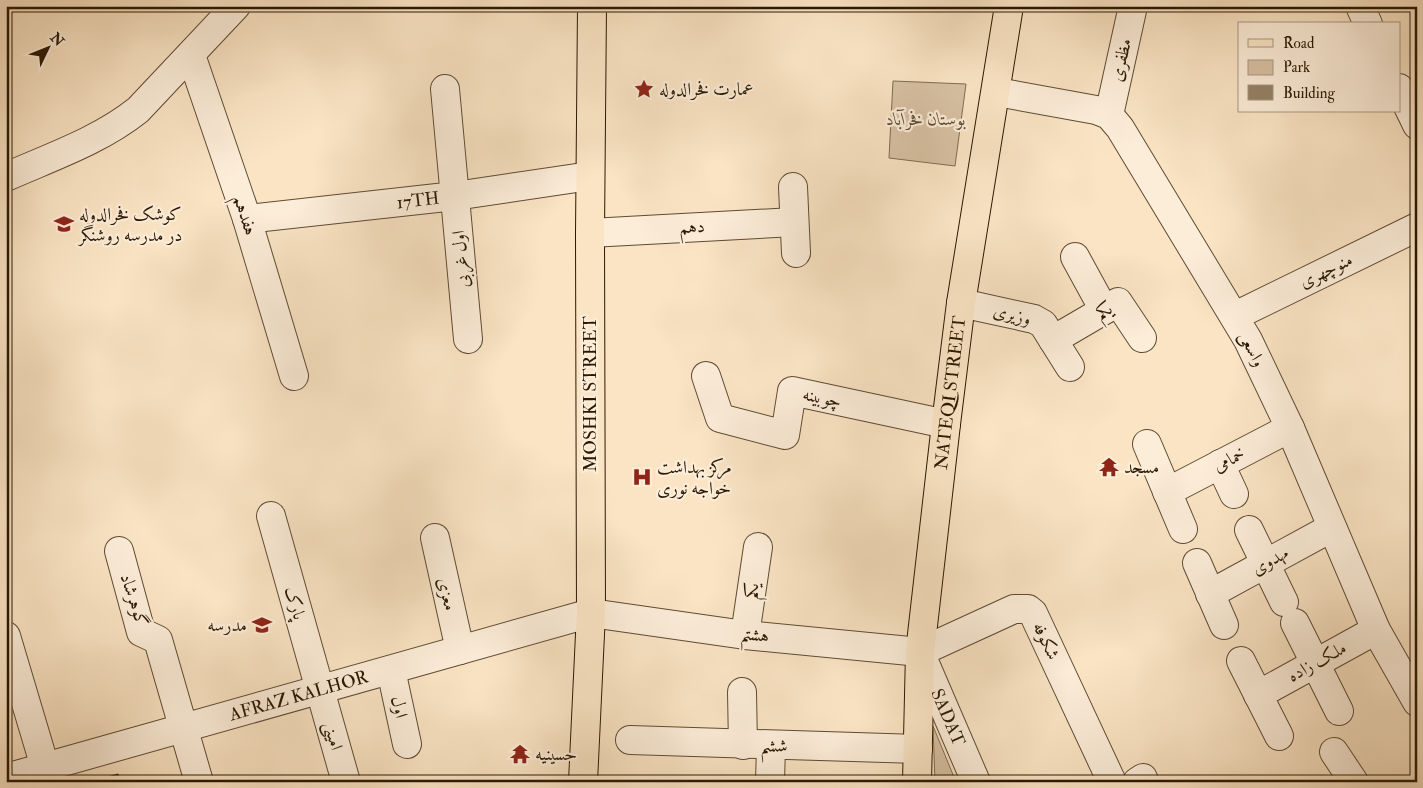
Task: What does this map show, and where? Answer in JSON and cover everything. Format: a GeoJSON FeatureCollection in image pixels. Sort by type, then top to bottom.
{"type":"FeatureCollection","features":[{"type":"Feature","properties":{"kind":"main road","name":"MOSHKI STREET"},"geometry":{"type":"LineString","coordinates":[[583,782],[591,613],[590,176],[592,6]]}},
{"type":"Feature","properties":{"kind":"main road","name":"NATEQI STREET"},"geometry":{"type":"LineString","coordinates":[[917,782],[920,652],[946,424],[961,303],[1010,6]]}},
{"type":"Feature","properties":{"kind":"street"},"geometry":{"type":"LineString","coordinates":[[6,177],[103,134],[122,123],[138,110],[236,6]]}},
{"type":"Feature","properties":{"kind":"street","name":"مظفری"},"geometry":{"type":"LineString","coordinates":[[1109,115],[1133,6]]}},
{"type":"Feature","properties":{"kind":"street"},"geometry":{"type":"LineString","coordinates":[[1360,6],[1367,22]]}},
{"type":"Feature","properties":{"kind":"street","name":"هفدهم"},"geometry":{"type":"LineString","coordinates":[[191,55],[247,219],[294,376]]}},
{"type":"Feature","properties":{"kind":"street","name":"اول غربی"},"geometry":{"type":"LineString","coordinates":[[445,89],[468,339]]}},
{"type":"Feature","properties":{"kind":"street"},"geometry":{"type":"LineString","coordinates":[[1400,90],[1417,125]]}},
{"type":"Feature","properties":{"kind":"street"},"geometry":{"type":"LineString","coordinates":[[997,92],[1096,110],[1109,115]]}},
{"type":"Feature","properties":{"kind":"street","name":"واسعی"},"geometry":{"type":"LineString","coordinates":[[1109,115],[1120,128],[1235,316],[1290,428],[1376,630],[1417,702]]}},
{"type":"Feature","properties":{"kind":"street","name":"17TH"},"geometry":{"type":"LineString","coordinates":[[247,219],[455,196],[590,176]]}},
{"type":"Feature","properties":{"kind":"street"},"geometry":{"type":"LineString","coordinates":[[793,187],[796,253]]}},
{"type":"Feature","properties":{"kind":"street","name":"دهم"},"geometry":{"type":"LineString","coordinates":[[590,233],[794,222]]}},
{"type":"Feature","properties":{"kind":"street","name":"منوچهری"},"geometry":{"type":"LineString","coordinates":[[1235,316],[1415,233]]}},
{"type":"Feature","properties":{"kind":"street"},"geometry":{"type":"LineString","coordinates":[[1075,257],[1104,310]]}},
{"type":"Feature","properties":{"kind":"street","name":"یکم"},"geometry":{"type":"LineString","coordinates":[[1053,340],[1118,302],[1142,338]]}},
{"type":"Feature","properties":{"kind":"street","name":"وزیری"},"geometry":{"type":"LineString","coordinates":[[961,303],[1034,319],[1043,324],[1070,367]]}},
{"type":"Feature","properties":{"kind":"street","name":"چوبینه"},"geometry":{"type":"LineString","coordinates":[[706,376],[720,418],[784,435],[792,391],[946,424]]}},
{"type":"Feature","properties":{"kind":"street","name":"خمامی"},"geometry":{"type":"LineString","coordinates":[[1167,492],[1290,428]]}},
{"type":"Feature","properties":{"kind":"street"},"geometry":{"type":"LineString","coordinates":[[1147,444],[1182,528]]}},
{"type":"Feature","properties":{"kind":"street"},"geometry":{"type":"LineString","coordinates":[[1220,464],[1234,494]]}},
{"type":"Feature","properties":{"kind":"street","name":"پارک"},"geometry":{"type":"LineString","coordinates":[[271,516],[320,690]]}},
{"type":"Feature","properties":{"kind":"street","name":"مهدوی"},"geometry":{"type":"LineString","coordinates":[[1210,594],[1331,528]]}},
{"type":"Feature","properties":{"kind":"street"},"geometry":{"type":"LineString","coordinates":[[1249,530],[1338,711]]}},
{"type":"Feature","properties":{"kind":"street","name":"معزی"},"geometry":{"type":"LineString","coordinates":[[435,538],[460,650]]}},
{"type":"Feature","properties":{"kind":"street","name":"یکم"},"geometry":{"type":"LineString","coordinates":[[745,635],[758,547]]}},
{"type":"Feature","properties":{"kind":"street","name":"گوهرشاد"},"geometry":{"type":"LineString","coordinates":[[120,551],[141,632],[158,640],[184,728]]}},
{"type":"Feature","properties":{"kind":"street"},"geometry":{"type":"LineString","coordinates":[[1196,563],[1224,625]]}},
{"type":"Feature","properties":{"kind":"street","name":"شکوفه"},"geometry":{"type":"LineString","coordinates":[[920,652],[1014,609],[1028,609],[1033,613],[1112,782]]}},
{"type":"Feature","properties":{"kind":"street","name":"هشتم"},"geometry":{"type":"LineString","coordinates":[[591,613],[745,635],[920,652]]}},
{"type":"Feature","properties":{"kind":"street","name":"AFRAZ KALHOR"},"geometry":{"type":"LineString","coordinates":[[6,778],[591,613]]}},
{"type":"Feature","properties":{"kind":"street","name":"ملک زاده"},"geometry":{"type":"LineString","coordinates":[[1258,695],[1376,630]]}},
{"type":"Feature","properties":{"kind":"street"},"geometry":{"type":"LineString","coordinates":[[6,636],[45,767]]}},
{"type":"Feature","properties":{"kind":"street","name":"SADAT"},"geometry":{"type":"LineString","coordinates":[[920,652],[976,782]]}},
{"type":"Feature","properties":{"kind":"street"},"geometry":{"type":"LineString","coordinates":[[1241,662],[1279,736]]}},
{"type":"Feature","properties":{"kind":"street","name":"اول"},"geometry":{"type":"LineString","coordinates":[[391,670],[408,744]]}},
{"type":"Feature","properties":{"kind":"street","name":"امینی"},"geometry":{"type":"LineString","coordinates":[[320,690],[346,782]]}},
{"type":"Feature","properties":{"kind":"street"},"geometry":{"type":"LineString","coordinates":[[742,692],[743,745]]}},
{"type":"Feature","properties":{"kind":"street"},"geometry":{"type":"LineString","coordinates":[[184,728],[199,782]]}},
{"type":"Feature","properties":{"kind":"street","name":"ششم"},"geometry":{"type":"LineString","coordinates":[[630,740],[771,746],[918,749]]}},
{"type":"Feature","properties":{"kind":"street"},"geometry":{"type":"LineString","coordinates":[[770,782],[771,746]]}},
{"type":"Feature","properties":{"kind":"street"},"geometry":{"type":"LineString","coordinates":[[1334,752],[1354,782]]}},
{"type":"Feature","properties":{"kind":"green space","name":"بوستان فخرآباد"},"geometry":{"type":"Polygon","coordinates":[[[893,81],[966,84],[955,166],[889,158],[893,81]]]}},
{"type":"Feature","properties":{"kind":"green space"},"geometry":{"type":"Polygon","coordinates":[[[933,726],[956,782],[935,782],[933,726]]]}},
{"type":"Feature","properties":{"kind":"building"},"geometry":{"type":"Polygon","coordinates":[[[118,774],[120,782],[93,781],[118,774]]]}},
{"type":"Feature","properties":{"kind":"place","name":"عمارت فخرالدوله"},"geometry":{"type":"Point","coordinates":[644,89]}},
{"type":"Feature","properties":{"kind":"place","name":"کوشک فخرالدوله در مدرسه روشنگر"},"geometry":{"type":"Point","coordinates":[64,224]}},
{"type":"Feature","properties":{"kind":"place","name":"مسجد"},"geometry":{"type":"Point","coordinates":[1109,467]}},
{"type":"Feature","properties":{"kind":"place","name":"مرکز بهداشت خواجه نوری"},"geometry":{"type":"Point","coordinates":[642,477]}},
{"type":"Feature","properties":{"kind":"place","name":"مدرسه"},"geometry":{"type":"Point","coordinates":[262,625]}},
{"type":"Feature","properties":{"kind":"place","name":"حسینیه"},"geometry":{"type":"Point","coordinates":[520,754]}}]}
